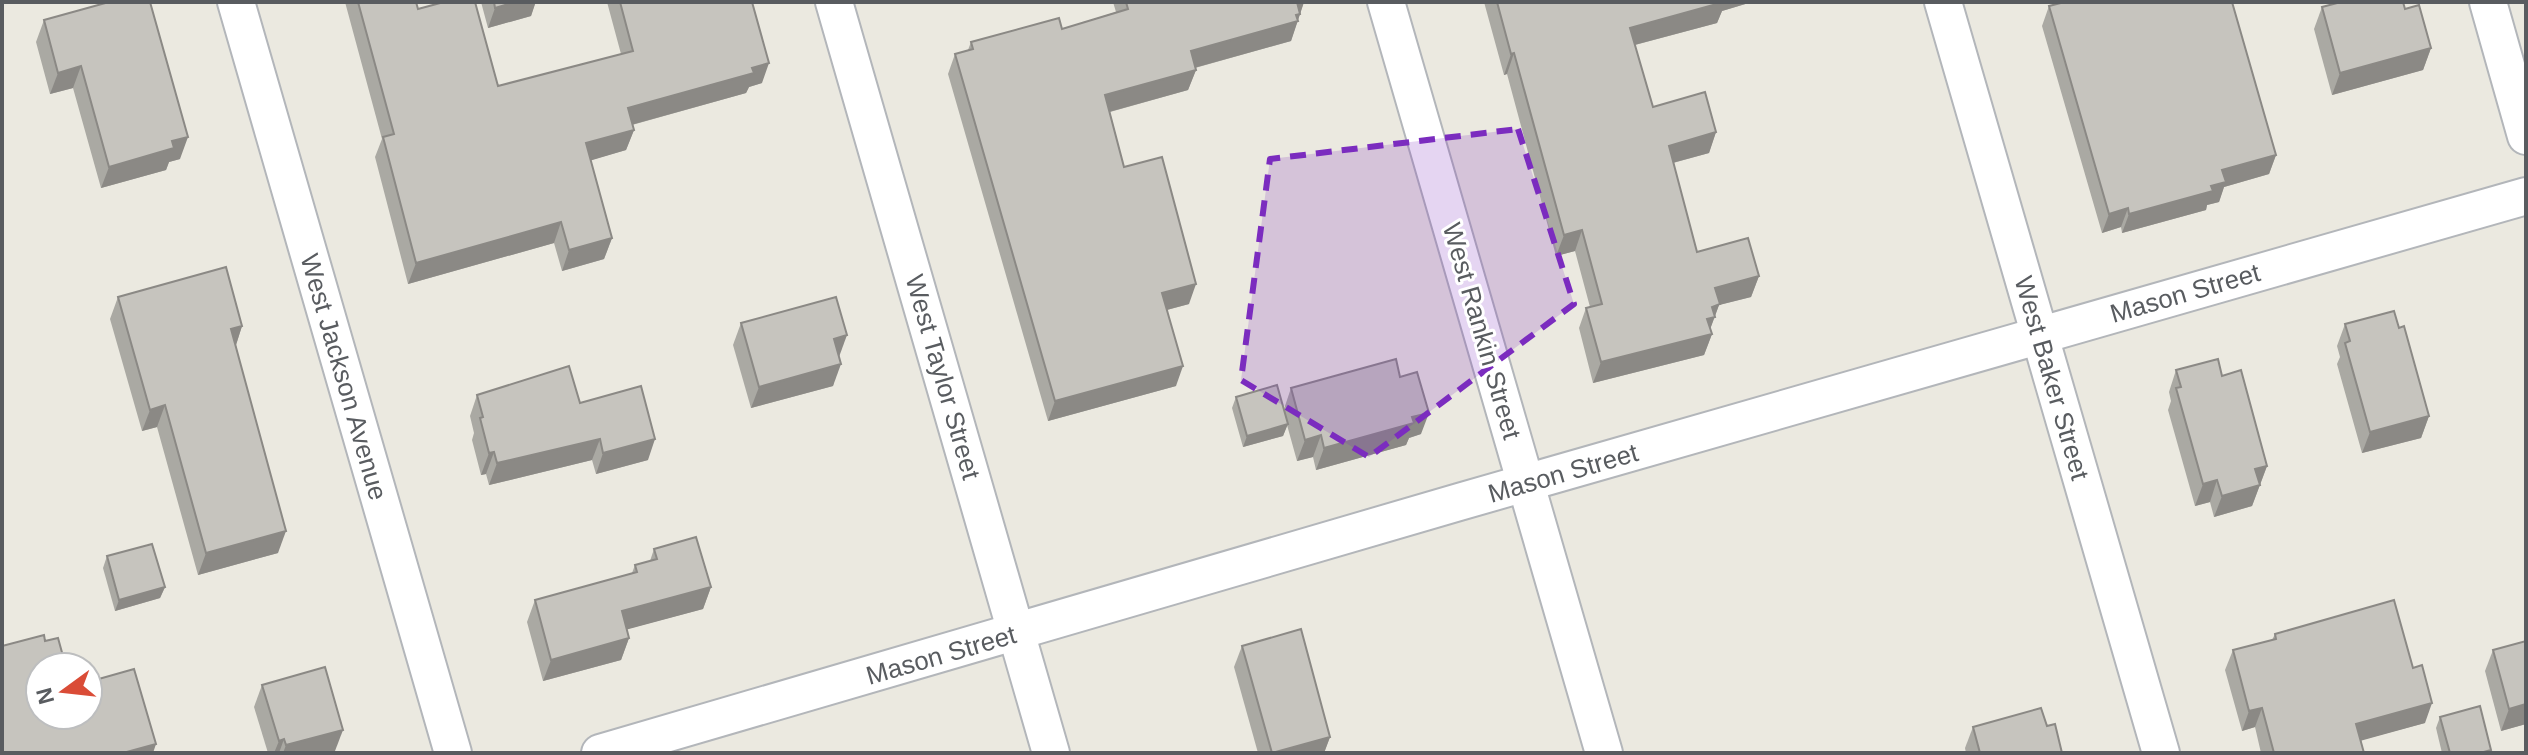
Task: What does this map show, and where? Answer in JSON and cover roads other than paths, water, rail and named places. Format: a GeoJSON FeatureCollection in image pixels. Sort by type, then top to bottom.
{"type":"FeatureCollection","features":[{"type":"Feature","properties":{"kind":"street","name":"West Jackson Avenue"},"geometry":{"type":"LineString","coordinates":[[236,2],[453,753]]}},
{"type":"Feature","properties":{"kind":"street","name":"West Taylor Street"},"geometry":{"type":"LineString","coordinates":[[834,2],[1051,753]]}},
{"type":"Feature","properties":{"kind":"street","name":"West Rankin Street"},"geometry":{"type":"LineString","coordinates":[[1386,2],[1604,753]]}},
{"type":"Feature","properties":{"kind":"street","name":"West Baker Street"},"geometry":{"type":"LineString","coordinates":[[1943,2],[2161,753]]}},
{"type":"Feature","properties":{"kind":"street"},"geometry":{"type":"LineString","coordinates":[[2488,2],[2526,136]]}},
{"type":"Feature","properties":{"kind":"street","name":"Mason Street"},"geometry":{"type":"LineString","coordinates":[[600,753],[2526,196]]}}]}
